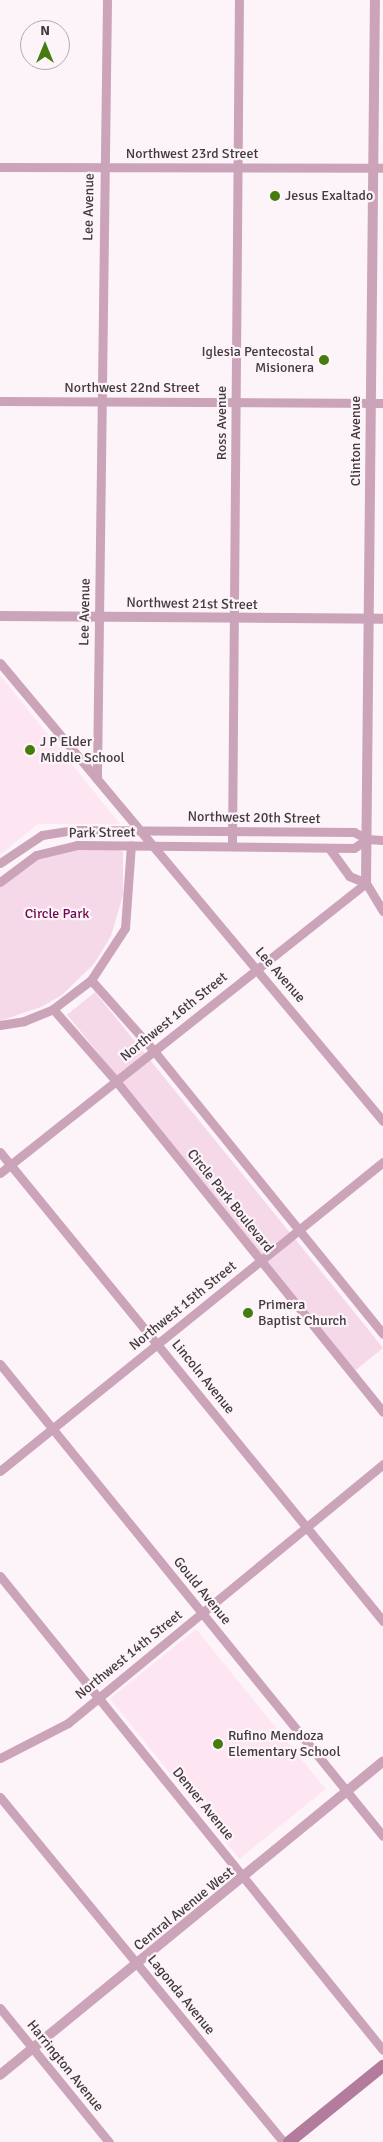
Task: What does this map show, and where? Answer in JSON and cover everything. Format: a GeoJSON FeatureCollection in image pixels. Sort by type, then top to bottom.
{"type":"FeatureCollection","features":[{"type":"Feature","properties":{"kind":"main road"},"geometry":{"type":"LineString","coordinates":[[289,2142],[383,2066]]}},
{"type":"Feature","properties":{"kind":"street","name":"Lee Avenue"},"geometry":{"type":"LineString","coordinates":[[107,0],[103,168],[97,779],[383,1120]]}},
{"type":"Feature","properties":{"kind":"street","name":"Ross Avenue"},"geometry":{"type":"LineString","coordinates":[[232,846],[239,0]]}},
{"type":"Feature","properties":{"kind":"street","name":"Clinton Avenue"},"geometry":{"type":"LineString","coordinates":[[366,883],[370,403],[378,168],[375,0]]}},
{"type":"Feature","properties":{"kind":"street","name":"Northwest 23rd Street"},"geometry":{"type":"LineString","coordinates":[[0,167],[378,168]]}},
{"type":"Feature","properties":{"kind":"street","name":"Northwest 22nd Street"},"geometry":{"type":"LineString","coordinates":[[0,401],[383,403]]}},
{"type":"Feature","properties":{"kind":"street","name":"Northwest 21st Street"},"geometry":{"type":"LineString","coordinates":[[0,616],[383,619]]}},
{"type":"Feature","properties":{"kind":"street"},"geometry":{"type":"LineString","coordinates":[[0,663],[97,779]]}},
{"type":"Feature","properties":{"kind":"street","name":"Northwest 20th Street"},"geometry":{"type":"LineString","coordinates":[[138,830],[354,832],[367,840],[383,840]]}},
{"type":"Feature","properties":{"kind":"street","name":"Park Street"},"geometry":{"type":"LineString","coordinates":[[0,863],[32,840],[54,832],[138,830]]}},
{"type":"Feature","properties":{"kind":"street","name":"Northwest 20th Street"},"geometry":{"type":"LineString","coordinates":[[154,846],[354,848],[367,840]]}},
{"type":"Feature","properties":{"kind":"street","name":"Park Street"},"geometry":{"type":"LineString","coordinates":[[0,882],[24,863],[48,850],[76,845],[154,846]]}},
{"type":"Feature","properties":{"kind":"street"},"geometry":{"type":"LineString","coordinates":[[0,1025],[24,1021],[53,1009],[91,980],[124,928],[131,845]]}},
{"type":"Feature","properties":{"kind":"street"},"geometry":{"type":"LineString","coordinates":[[329,848],[349,876],[366,883],[383,911]]}},
{"type":"Feature","properties":{"kind":"street","name":"Northwest 16th Street"},"geometry":{"type":"LineString","coordinates":[[0,1173],[366,883]]}},
{"type":"Feature","properties":{"kind":"street"},"geometry":{"type":"LineString","coordinates":[[91,980],[154,1051],[383,1334]]}},
{"type":"Feature","properties":{"kind":"street","name":"Circle Park Boulevard"},"geometry":{"type":"LineString","coordinates":[[53,1009],[116,1081],[383,1412]]}},
{"type":"Feature","properties":{"kind":"street","name":"Lincoln Avenue"},"geometry":{"type":"LineString","coordinates":[[0,1152],[158,1343],[383,1622]]}},
{"type":"Feature","properties":{"kind":"street","name":"Northwest 15th Street"},"geometry":{"type":"LineString","coordinates":[[0,1470],[383,1162]]}},
{"type":"Feature","properties":{"kind":"street","name":"Gould Avenue"},"geometry":{"type":"LineString","coordinates":[[0,1364],[383,1836]]}},
{"type":"Feature","properties":{"kind":"street","name":"Northwest 14th Street"},"geometry":{"type":"LineString","coordinates":[[0,1758],[68,1723],[383,1464]]}},
{"type":"Feature","properties":{"kind":"street","name":"Denver Avenue"},"geometry":{"type":"LineString","coordinates":[[0,1576],[383,2050]]}},
{"type":"Feature","properties":{"kind":"street","name":"Central Avenue West"},"geometry":{"type":"LineString","coordinates":[[0,2075],[245,1878],[383,1762]]}},
{"type":"Feature","properties":{"kind":"street","name":"Lagonda Avenue"},"geometry":{"type":"LineString","coordinates":[[0,1797],[283,2142]]}},
{"type":"Feature","properties":{"kind":"street","name":"Harrington Avenue"},"geometry":{"type":"LineString","coordinates":[[0,2008],[110,2142]]}},
{"type":"Feature","properties":{"kind":"shaded area","name":"J P Elder Middle School"},"geometry":{"type":"Polygon","coordinates":[[[0,675],[120,824],[38,824],[0,855],[0,675]]]}},
{"type":"Feature","properties":{"kind":"shaded area","name":"Rufino Mendoza Elementary School"},"geometry":{"type":"Polygon","coordinates":[[[196,1629],[326,1789],[239,1859],[110,1699],[196,1629]]]}},
{"type":"Feature","properties":{"kind":"green space","name":"Circle Park"},"geometry":{"type":"Polygon","coordinates":[[[70,849],[118,849],[123,852],[123,895],[111,936],[94,964],[62,995],[41,1007],[0,1021],[0,886],[39,858],[70,849]]]}},
{"type":"Feature","properties":{"kind":"green space"},"geometry":{"type":"Polygon","coordinates":[[[95,992],[383,1348],[355,1371],[67,1015],[95,992]]]}},
{"type":"Feature","properties":{"kind":"place","name":"Jesus Exaltado"},"geometry":{"type":"Point","coordinates":[275,196]}},
{"type":"Feature","properties":{"kind":"place","name":"Iglesia Pentecostal Misionera"},"geometry":{"type":"Point","coordinates":[324,360]}},
{"type":"Feature","properties":{"kind":"place","name":"J P Elder Middle School"},"geometry":{"type":"Point","coordinates":[30,750]}},
{"type":"Feature","properties":{"kind":"place","name":"Primera Baptist Church"},"geometry":{"type":"Point","coordinates":[248,1313]}},
{"type":"Feature","properties":{"kind":"place","name":"Rufino Mendoza Elementary School"},"geometry":{"type":"Point","coordinates":[218,1744]}}]}
